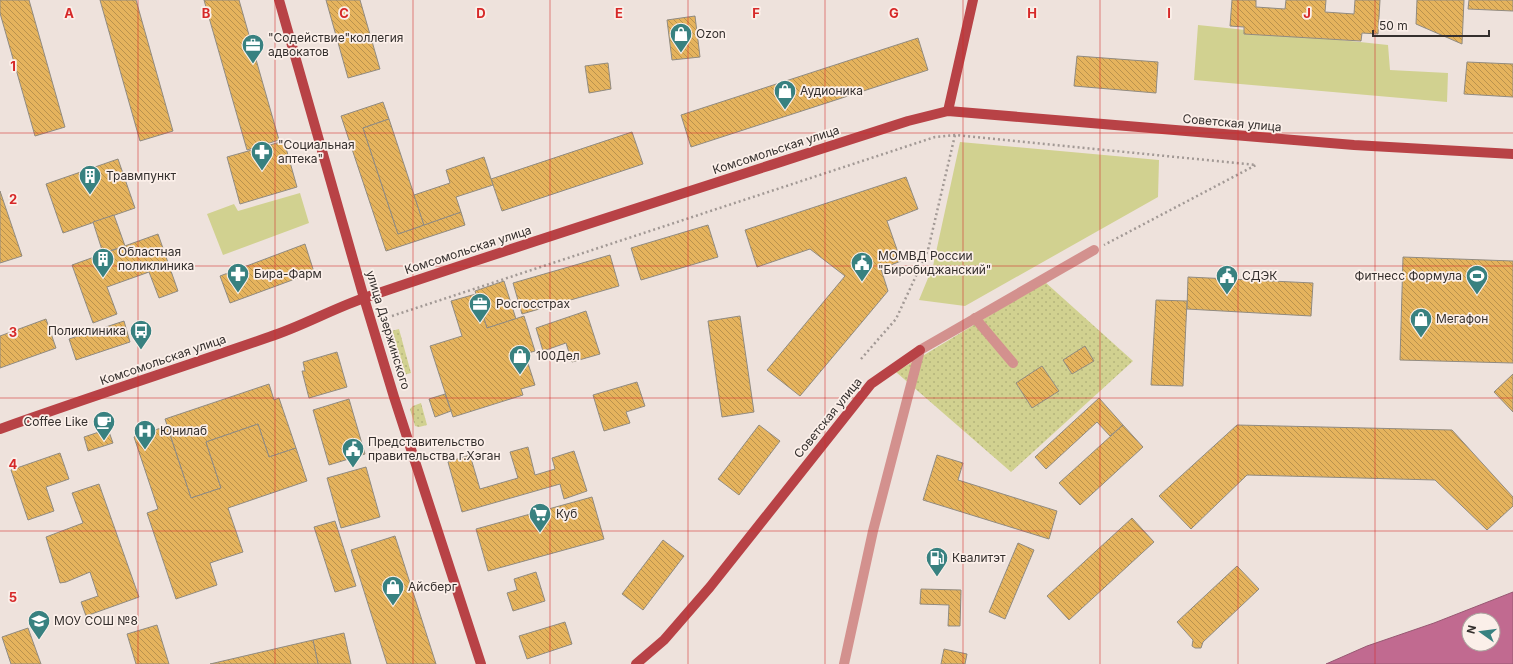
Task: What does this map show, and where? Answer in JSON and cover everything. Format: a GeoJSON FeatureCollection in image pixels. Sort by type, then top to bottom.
{"type":"FeatureCollection","features":[{"type":"Feature","properties":{"kind":"main road","name":"улица Дзержинского"},"geometry":{"type":"LineString","coordinates":[[279,0],[364,298],[394,397],[481,664]]}},
{"type":"Feature","properties":{"kind":"main road"},"geometry":{"type":"LineString","coordinates":[[948,111],[972,0]]}},
{"type":"Feature","properties":{"kind":"main road","name":"Комсомольская улица"},"geometry":{"type":"LineString","coordinates":[[0,428],[274,336],[364,298],[611,216],[908,121],[948,111]]}},
{"type":"Feature","properties":{"kind":"main road","name":"Советская улица"},"geometry":{"type":"LineString","coordinates":[[948,111],[1354,145],[1513,154]]}},
{"type":"Feature","properties":{"kind":"main road","name":"Советская улица"},"geometry":{"type":"LineString","coordinates":[[636,664],[664,640],[710,587],[871,384],[920,350]]}},
{"type":"Feature","properties":{"kind":"street","name":"Советская улица"},"geometry":{"type":"LineString","coordinates":[[920,350],[1094,250]]}},
{"type":"Feature","properties":{"kind":"street"},"geometry":{"type":"LineString","coordinates":[[975,318],[1013,363]]}},
{"type":"Feature","properties":{"kind":"street"},"geometry":{"type":"LineString","coordinates":[[844,664],[873,531],[920,350]]}},
{"type":"Feature","properties":{"kind":"path"},"geometry":{"type":"LineString","coordinates":[[861,359],[896,319],[928,250],[955,135]]}},
{"type":"Feature","properties":{"kind":"path"},"geometry":{"type":"LineString","coordinates":[[392,316],[935,137],[955,135],[1256,165],[1094,250]]}},
{"type":"Feature","properties":{"kind":"green space"},"geometry":{"type":"Polygon","coordinates":[[[1198,25],[1388,45],[1390,70],[1448,73],[1447,102],[1194,80],[1198,25]]]}},
{"type":"Feature","properties":{"kind":"green space"},"geometry":{"type":"Polygon","coordinates":[[[960,142],[1159,160],[1158,197],[965,306],[919,300],[933,266],[960,142]]]}},
{"type":"Feature","properties":{"kind":"green space"},"geometry":{"type":"Polygon","coordinates":[[[300,193],[309,223],[223,255],[207,214],[234,204],[238,211],[300,193]]]}},
{"type":"Feature","properties":{"kind":"green space"},"geometry":{"type":"Polygon","coordinates":[[[1045,282],[1133,361],[1011,472],[896,372],[1045,282]]]}},
{"type":"Feature","properties":{"kind":"green space"},"geometry":{"type":"Polygon","coordinates":[[[399,329],[411,373],[400,376],[387,332],[399,329]]]}},
{"type":"Feature","properties":{"kind":"green space"},"geometry":{"type":"Polygon","coordinates":[[[421,403],[427,425],[419,427],[415,426],[410,409],[421,403]]]}},
{"type":"Feature","properties":{"kind":"shaded area"},"geometry":{"type":"Polygon","coordinates":[[[1513,592],[1513,664],[1326,664],[1367,646],[1461,612],[1461,652],[1501,652],[1501,612],[1462,612],[1513,592]]]}},
{"type":"Feature","properties":{"kind":"building"},"geometry":{"type":"Polygon","coordinates":[[[0,0],[29,0],[65,127],[35,136],[0,13],[0,0]]]}},
{"type":"Feature","properties":{"kind":"building"},"geometry":{"type":"Polygon","coordinates":[[[100,0],[136,0],[173,131],[140,141],[100,0]]]}},
{"type":"Feature","properties":{"kind":"building"},"geometry":{"type":"Polygon","coordinates":[[[204,0],[239,0],[279,140],[247,150],[204,0]]]}},
{"type":"Feature","properties":{"kind":"building"},"geometry":{"type":"Polygon","coordinates":[[[326,0],[360,0],[380,69],[348,78],[326,0]]]}},
{"type":"Feature","properties":{"kind":"building"},"geometry":{"type":"Polygon","coordinates":[[[1232,0],[1256,0],[1256,7],[1285,9],[1286,0],[1326,0],[1325,12],[1354,14],[1355,0],[1380,0],[1378,34],[1362,33],[1361,41],[1244,34],[1244,27],[1230,26],[1232,0]]]}},
{"type":"Feature","properties":{"kind":"building"},"geometry":{"type":"Polygon","coordinates":[[[1417,0],[1464,0],[1462,44],[1416,24],[1417,0]]]}},
{"type":"Feature","properties":{"kind":"building"},"geometry":{"type":"Polygon","coordinates":[[[1469,0],[1513,0],[1513,11],[1468,9],[1469,0]]]}},
{"type":"Feature","properties":{"kind":"building"},"geometry":{"type":"Polygon","coordinates":[[[695,16],[700,57],[672,60],[667,20],[695,16]]]}},
{"type":"Feature","properties":{"kind":"building"},"geometry":{"type":"Polygon","coordinates":[[[918,38],[928,70],[691,147],[681,115],[918,38]]]}},
{"type":"Feature","properties":{"kind":"building"},"geometry":{"type":"Polygon","coordinates":[[[1077,56],[1158,62],[1156,93],[1074,86],[1077,56]]]}},
{"type":"Feature","properties":{"kind":"building"},"geometry":{"type":"Polygon","coordinates":[[[1467,62],[1513,64],[1513,97],[1464,94],[1467,62]]]}},
{"type":"Feature","properties":{"kind":"building"},"geometry":{"type":"Polygon","coordinates":[[[608,63],[611,89],[589,93],[585,66],[608,63]]]}},
{"type":"Feature","properties":{"kind":"building"},"geometry":{"type":"Polygon","coordinates":[[[383,102],[389,119],[363,128],[398,234],[461,212],[465,225],[386,251],[341,116],[383,102]]]}},
{"type":"Feature","properties":{"kind":"building"},"geometry":{"type":"Polygon","coordinates":[[[389,119],[424,225],[398,234],[363,128],[389,119]]]}},
{"type":"Feature","properties":{"kind":"building"},"geometry":{"type":"Polygon","coordinates":[[[632,132],[643,164],[502,211],[491,179],[632,132]]]}},
{"type":"Feature","properties":{"kind":"building","name":"\"Социальная аптека\""},"geometry":{"type":"Polygon","coordinates":[[[284,141],[297,187],[240,204],[227,157],[284,141]]]}},
{"type":"Feature","properties":{"kind":"building"},"geometry":{"type":"Polygon","coordinates":[[[484,157],[493,185],[456,197],[461,212],[424,225],[414,195],[450,183],[446,170],[484,157]]]}},
{"type":"Feature","properties":{"kind":"building","name":"Травмпункт"},"geometry":{"type":"Polygon","coordinates":[[[118,159],[135,208],[63,233],[46,184],[118,159]]]}},
{"type":"Feature","properties":{"kind":"building","name":"МОМВД России \"Биробиджанский\""},"geometry":{"type":"Polygon","coordinates":[[[906,177],[918,209],[887,221],[901,261],[881,269],[888,291],[800,396],[767,370],[845,276],[810,249],[757,267],[745,230],[906,177]]]}},
{"type":"Feature","properties":{"kind":"building"},"geometry":{"type":"Polygon","coordinates":[[[0,191],[22,256],[0,263],[0,191]]]}},
{"type":"Feature","properties":{"kind":"building"},"geometry":{"type":"Polygon","coordinates":[[[114,215],[125,246],[103,253],[93,222],[114,215]]]}},
{"type":"Feature","properties":{"kind":"building"},"geometry":{"type":"Polygon","coordinates":[[[708,225],[718,257],[641,280],[631,248],[708,225]]]}},
{"type":"Feature","properties":{"kind":"building","name":"Областная поликлиника"},"geometry":{"type":"Polygon","coordinates":[[[158,234],[178,291],[159,298],[149,272],[107,287],[117,314],[93,323],[72,265],[158,234]]]}},
{"type":"Feature","properties":{"kind":"building"},"geometry":{"type":"Polygon","coordinates":[[[305,244],[314,272],[230,303],[220,276],[305,244]]]}},
{"type":"Feature","properties":{"kind":"building"},"geometry":{"type":"Polygon","coordinates":[[[610,255],[619,286],[522,314],[513,283],[610,255]]]}},
{"type":"Feature","properties":{"kind":"building"},"geometry":{"type":"Polygon","coordinates":[[[1403,257],[1513,261],[1513,363],[1400,360],[1403,257]]]}},
{"type":"Feature","properties":{"kind":"building"},"geometry":{"type":"Polygon","coordinates":[[[1188,277],[1313,283],[1311,316],[1187,309],[1188,277]]]}},
{"type":"Feature","properties":{"kind":"building"},"geometry":{"type":"Polygon","coordinates":[[[504,281],[516,319],[487,328],[475,291],[504,281]]]}},
{"type":"Feature","properties":{"kind":"building"},"geometry":{"type":"Polygon","coordinates":[[[476,294],[487,328],[524,316],[535,351],[525,354],[535,385],[521,389],[523,395],[453,417],[430,346],[462,336],[451,301],[476,294]]]}},
{"type":"Feature","properties":{"kind":"building"},"geometry":{"type":"Polygon","coordinates":[[[1156,300],[1187,301],[1183,386],[1151,385],[1156,300]]]}},
{"type":"Feature","properties":{"kind":"building"},"geometry":{"type":"Polygon","coordinates":[[[586,311],[600,354],[572,362],[566,343],[543,351],[536,328],[586,311]]]}},
{"type":"Feature","properties":{"kind":"building"},"geometry":{"type":"Polygon","coordinates":[[[740,316],[754,412],[722,417],[708,321],[740,316]]]}},
{"type":"Feature","properties":{"kind":"building"},"geometry":{"type":"Polygon","coordinates":[[[46,319],[56,348],[0,368],[0,336],[46,319]]]}},
{"type":"Feature","properties":{"kind":"building"},"geometry":{"type":"Polygon","coordinates":[[[124,321],[130,342],[76,360],[69,339],[124,321]]]}},
{"type":"Feature","properties":{"kind":"building"},"geometry":{"type":"Polygon","coordinates":[[[1085,346],[1094,361],[1072,374],[1063,360],[1085,346]]]}},
{"type":"Feature","properties":{"kind":"building"},"geometry":{"type":"Polygon","coordinates":[[[337,352],[347,387],[309,398],[302,371],[305,371],[303,362],[337,352]]]}},
{"type":"Feature","properties":{"kind":"building"},"geometry":{"type":"Polygon","coordinates":[[[1042,366],[1059,391],[1032,408],[1016,383],[1042,366]]]}},
{"type":"Feature","properties":{"kind":"building"},"geometry":{"type":"Polygon","coordinates":[[[1513,374],[1513,412],[1494,392],[1513,374]]]}},
{"type":"Feature","properties":{"kind":"building"},"geometry":{"type":"Polygon","coordinates":[[[637,382],[645,406],[626,412],[630,423],[604,431],[593,395],[637,382]]]}},
{"type":"Feature","properties":{"kind":"building"},"geometry":{"type":"Polygon","coordinates":[[[269,384],[274,400],[279,398],[296,448],[269,457],[258,424],[206,442],[221,488],[191,498],[165,419],[269,384]]]}},
{"type":"Feature","properties":{"kind":"building"},"geometry":{"type":"Polygon","coordinates":[[[445,394],[451,411],[435,417],[429,399],[445,394]]]}},
{"type":"Feature","properties":{"kind":"building"},"geometry":{"type":"Polygon","coordinates":[[[1099,398],[1123,425],[1110,436],[1097,422],[1046,469],[1035,457],[1099,398]]]}},
{"type":"Feature","properties":{"kind":"building"},"geometry":{"type":"Polygon","coordinates":[[[349,399],[365,454],[329,465],[313,410],[349,399]]]}},
{"type":"Feature","properties":{"kind":"building"},"geometry":{"type":"Polygon","coordinates":[[[258,424],[269,457],[296,448],[307,481],[228,508],[243,552],[210,563],[217,585],[176,599],[147,513],[158,509],[134,437],[167,426],[191,498],[221,488],[206,442],[258,424]]]}},
{"type":"Feature","properties":{"kind":"building"},"geometry":{"type":"Polygon","coordinates":[[[759,425],[780,441],[739,495],[718,479],[759,425]]]}},
{"type":"Feature","properties":{"kind":"building"},"geometry":{"type":"Polygon","coordinates":[[[1123,425],[1143,447],[1080,505],[1059,483],[1123,425]]]}},
{"type":"Feature","properties":{"kind":"building"},"geometry":{"type":"Polygon","coordinates":[[[1237,425],[1452,430],[1513,497],[1513,506],[1487,530],[1435,480],[1247,475],[1191,529],[1159,496],[1237,425]]]}},
{"type":"Feature","properties":{"kind":"building"},"geometry":{"type":"Polygon","coordinates":[[[108,429],[113,443],[88,451],[84,437],[108,429]]]}},
{"type":"Feature","properties":{"kind":"building"},"geometry":{"type":"Polygon","coordinates":[[[528,447],[535,475],[555,469],[552,458],[574,451],[587,491],[564,499],[560,484],[462,512],[448,462],[470,455],[480,489],[518,478],[510,452],[528,447]]]}},
{"type":"Feature","properties":{"kind":"building"},"geometry":{"type":"Polygon","coordinates":[[[60,453],[69,479],[46,487],[54,511],[28,520],[11,470],[60,453]]]}},
{"type":"Feature","properties":{"kind":"building"},"geometry":{"type":"Polygon","coordinates":[[[937,455],[963,463],[958,480],[1057,511],[1049,539],[923,500],[937,455]]]}},
{"type":"Feature","properties":{"kind":"building"},"geometry":{"type":"Polygon","coordinates":[[[366,467],[380,517],[341,528],[327,478],[366,467]]]}},
{"type":"Feature","properties":{"kind":"building"},"geometry":{"type":"Polygon","coordinates":[[[99,484],[139,597],[86,616],[81,602],[98,596],[90,572],[60,583],[46,537],[83,523],[72,493],[99,484]]]}},
{"type":"Feature","properties":{"kind":"building","name":"Куб"},"geometry":{"type":"Polygon","coordinates":[[[592,497],[604,539],[488,571],[476,529],[592,497]]]}},
{"type":"Feature","properties":{"kind":"building"},"geometry":{"type":"Polygon","coordinates":[[[1132,518],[1154,542],[1069,620],[1047,596],[1132,518]]]}},
{"type":"Feature","properties":{"kind":"building"},"geometry":{"type":"Polygon","coordinates":[[[335,521],[356,586],[335,592],[314,527],[335,521]]]}},
{"type":"Feature","properties":{"kind":"building","name":"Айсберг"},"geometry":{"type":"Polygon","coordinates":[[[395,536],[436,664],[387,664],[351,550],[395,536]]]}},
{"type":"Feature","properties":{"kind":"building"},"geometry":{"type":"Polygon","coordinates":[[[663,540],[684,556],[643,610],[622,594],[663,540]]]}},
{"type":"Feature","properties":{"kind":"building"},"geometry":{"type":"Polygon","coordinates":[[[1018,543],[1034,550],[1005,619],[989,612],[1018,543]]]}},
{"type":"Feature","properties":{"kind":"building"},"geometry":{"type":"Polygon","coordinates":[[[1237,566],[1259,589],[1203,642],[1201,648],[1195,648],[1192,646],[1193,640],[1177,622],[1237,566]]]}},
{"type":"Feature","properties":{"kind":"building"},"geometry":{"type":"Polygon","coordinates":[[[536,572],[545,601],[513,611],[507,593],[517,590],[514,579],[536,572]]]}},
{"type":"Feature","properties":{"kind":"building"},"geometry":{"type":"Polygon","coordinates":[[[921,589],[961,590],[960,626],[948,626],[949,605],[920,604],[921,589]]]}},
{"type":"Feature","properties":{"kind":"building"},"geometry":{"type":"Polygon","coordinates":[[[565,622],[572,644],[527,659],[519,636],[565,622]]]}},
{"type":"Feature","properties":{"kind":"building"},"geometry":{"type":"Polygon","coordinates":[[[157,625],[169,664],[136,664],[127,634],[157,625]]]}},
{"type":"Feature","properties":{"kind":"building"},"geometry":{"type":"Polygon","coordinates":[[[28,628],[41,664],[11,664],[2,637],[28,628]]]}},
{"type":"Feature","properties":{"kind":"building"},"geometry":{"type":"Polygon","coordinates":[[[344,633],[351,664],[318,664],[313,640],[344,633]]]}},
{"type":"Feature","properties":{"kind":"building"},"geometry":{"type":"Polygon","coordinates":[[[313,640],[318,664],[210,664],[313,640]]]}},
{"type":"Feature","properties":{"kind":"building"},"geometry":{"type":"Polygon","coordinates":[[[944,649],[967,654],[965,664],[941,664],[944,649]]]}},
{"type":"Feature","properties":{"kind":"place","name":"Ozon"},"geometry":{"type":"Point","coordinates":[681,54]}},
{"type":"Feature","properties":{"kind":"place","name":"\"Содействие\"коллегия адвокатов"},"geometry":{"type":"Point","coordinates":[253,64]}},
{"type":"Feature","properties":{"kind":"place","name":"Аудионика"},"geometry":{"type":"Point","coordinates":[785,110]}},
{"type":"Feature","properties":{"kind":"place","name":"\"Социальная аптека\""},"geometry":{"type":"Point","coordinates":[262,172]}},
{"type":"Feature","properties":{"kind":"place","name":"Травмпункт"},"geometry":{"type":"Point","coordinates":[90,196]}},
{"type":"Feature","properties":{"kind":"place","name":"Областная поликлиника"},"geometry":{"type":"Point","coordinates":[103,278]}},
{"type":"Feature","properties":{"kind":"place","name":"МОМВД России \"Биробиджанский\""},"geometry":{"type":"Point","coordinates":[862,282]}},
{"type":"Feature","properties":{"kind":"place","name":"Бира-Фарм"},"geometry":{"type":"Point","coordinates":[238,294]}},
{"type":"Feature","properties":{"kind":"place","name":"СДЭК"},"geometry":{"type":"Point","coordinates":[1227,296]}},
{"type":"Feature","properties":{"kind":"place","name":"Фитнесс Формула"},"geometry":{"type":"Point","coordinates":[1477,296]}},
{"type":"Feature","properties":{"kind":"place","name":"Росгосстрах"},"geometry":{"type":"Point","coordinates":[480,324]}},
{"type":"Feature","properties":{"kind":"place","name":"Мегафон"},"geometry":{"type":"Point","coordinates":[1421,338]}},
{"type":"Feature","properties":{"kind":"place","name":"Поликлиника"},"geometry":{"type":"Point","coordinates":[141,350]}},
{"type":"Feature","properties":{"kind":"place","name":"100Дел"},"geometry":{"type":"Point","coordinates":[520,376]}},
{"type":"Feature","properties":{"kind":"place","name":"Coffee Like"},"geometry":{"type":"Point","coordinates":[104,442]}},
{"type":"Feature","properties":{"kind":"place","name":"Юнилаб"},"geometry":{"type":"Point","coordinates":[145,450]}},
{"type":"Feature","properties":{"kind":"place","name":"Представительство правительства г.Хэган"},"geometry":{"type":"Point","coordinates":[353,468]}},
{"type":"Feature","properties":{"kind":"place","name":"Куб"},"geometry":{"type":"Point","coordinates":[540,534]}},
{"type":"Feature","properties":{"kind":"place","name":"Квалитэт"},"geometry":{"type":"Point","coordinates":[937,578]}},
{"type":"Feature","properties":{"kind":"place","name":"Айсберг"},"geometry":{"type":"Point","coordinates":[393,606]}},
{"type":"Feature","properties":{"kind":"place","name":"МОУ СОШ №8"},"geometry":{"type":"Point","coordinates":[39,640]}}]}
